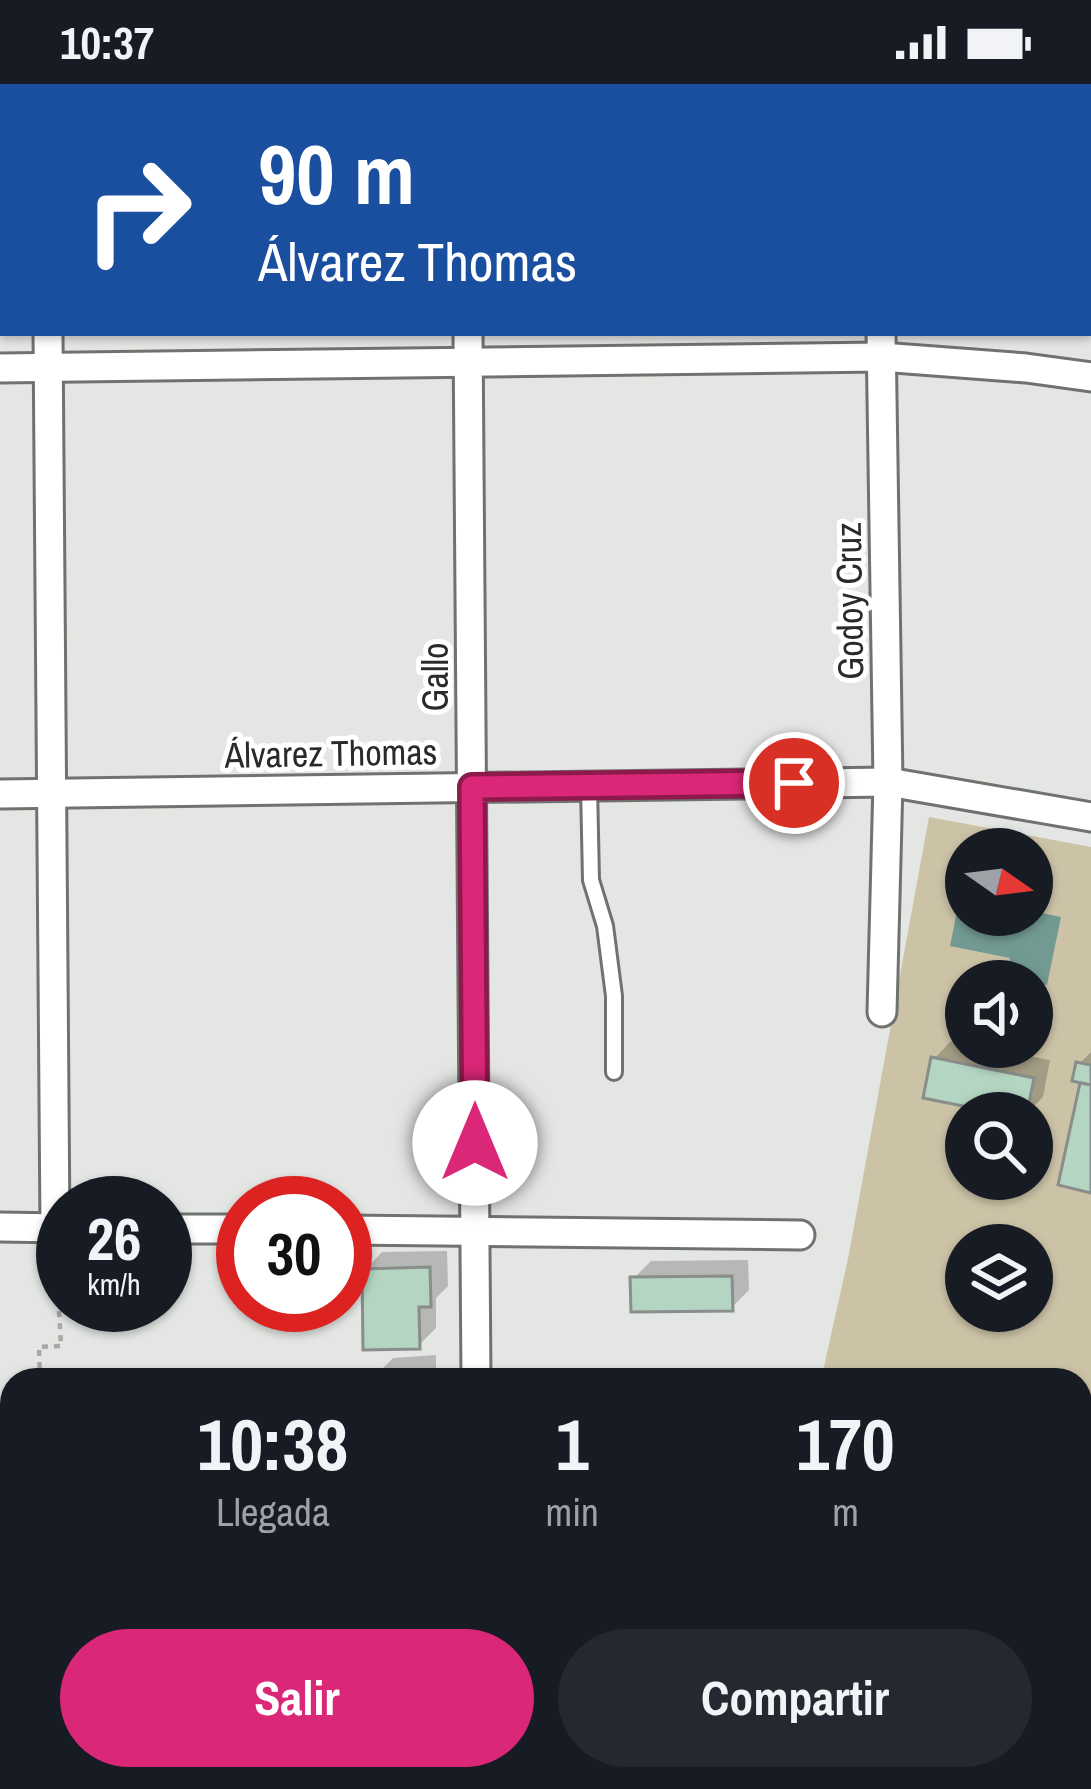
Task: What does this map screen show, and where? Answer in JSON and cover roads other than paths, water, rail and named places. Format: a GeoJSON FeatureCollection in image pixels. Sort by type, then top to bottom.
{"type":"FeatureCollection","features":[{"type":"Feature","properties":{"kind":"street"},"geometry":{"type":"LineString","coordinates":[[48,336],[58,1176]]}},
{"type":"Feature","properties":{"kind":"street","name":"Gallo"},"geometry":{"type":"LineString","coordinates":[[469,336],[476,1368]]}},
{"type":"Feature","properties":{"kind":"street"},"geometry":{"type":"LineString","coordinates":[[0,368],[469,362],[881,345],[1091,377]]}},
{"type":"Feature","properties":{"kind":"street","name":"Godoy Cruz"},"geometry":{"type":"LineString","coordinates":[[881,345],[888,782],[882,1012]]}},
{"type":"Feature","properties":{"kind":"street","name":"Álvarez Thomas"},"geometry":{"type":"LineString","coordinates":[[0,794],[888,782],[1091,817]]}},
{"type":"Feature","properties":{"kind":"street"},"geometry":{"type":"LineString","coordinates":[[0,1227],[36,1228]]}},
{"type":"Feature","properties":{"kind":"street"},"geometry":{"type":"LineString","coordinates":[[372,1230],[800,1235]]}},
{"type":"Feature","properties":{"kind":"lane"},"geometry":{"type":"LineString","coordinates":[[589,786],[591,880],[605,926],[614,996],[614,1072]]}},
{"type":"Feature","properties":{"kind":"water"},"geometry":{"type":"Polygon","coordinates":[[[1053,915],[1061,917],[1052,960],[1010,960],[950,946],[952,936],[1053,936],[1053,915]]]}}]}
